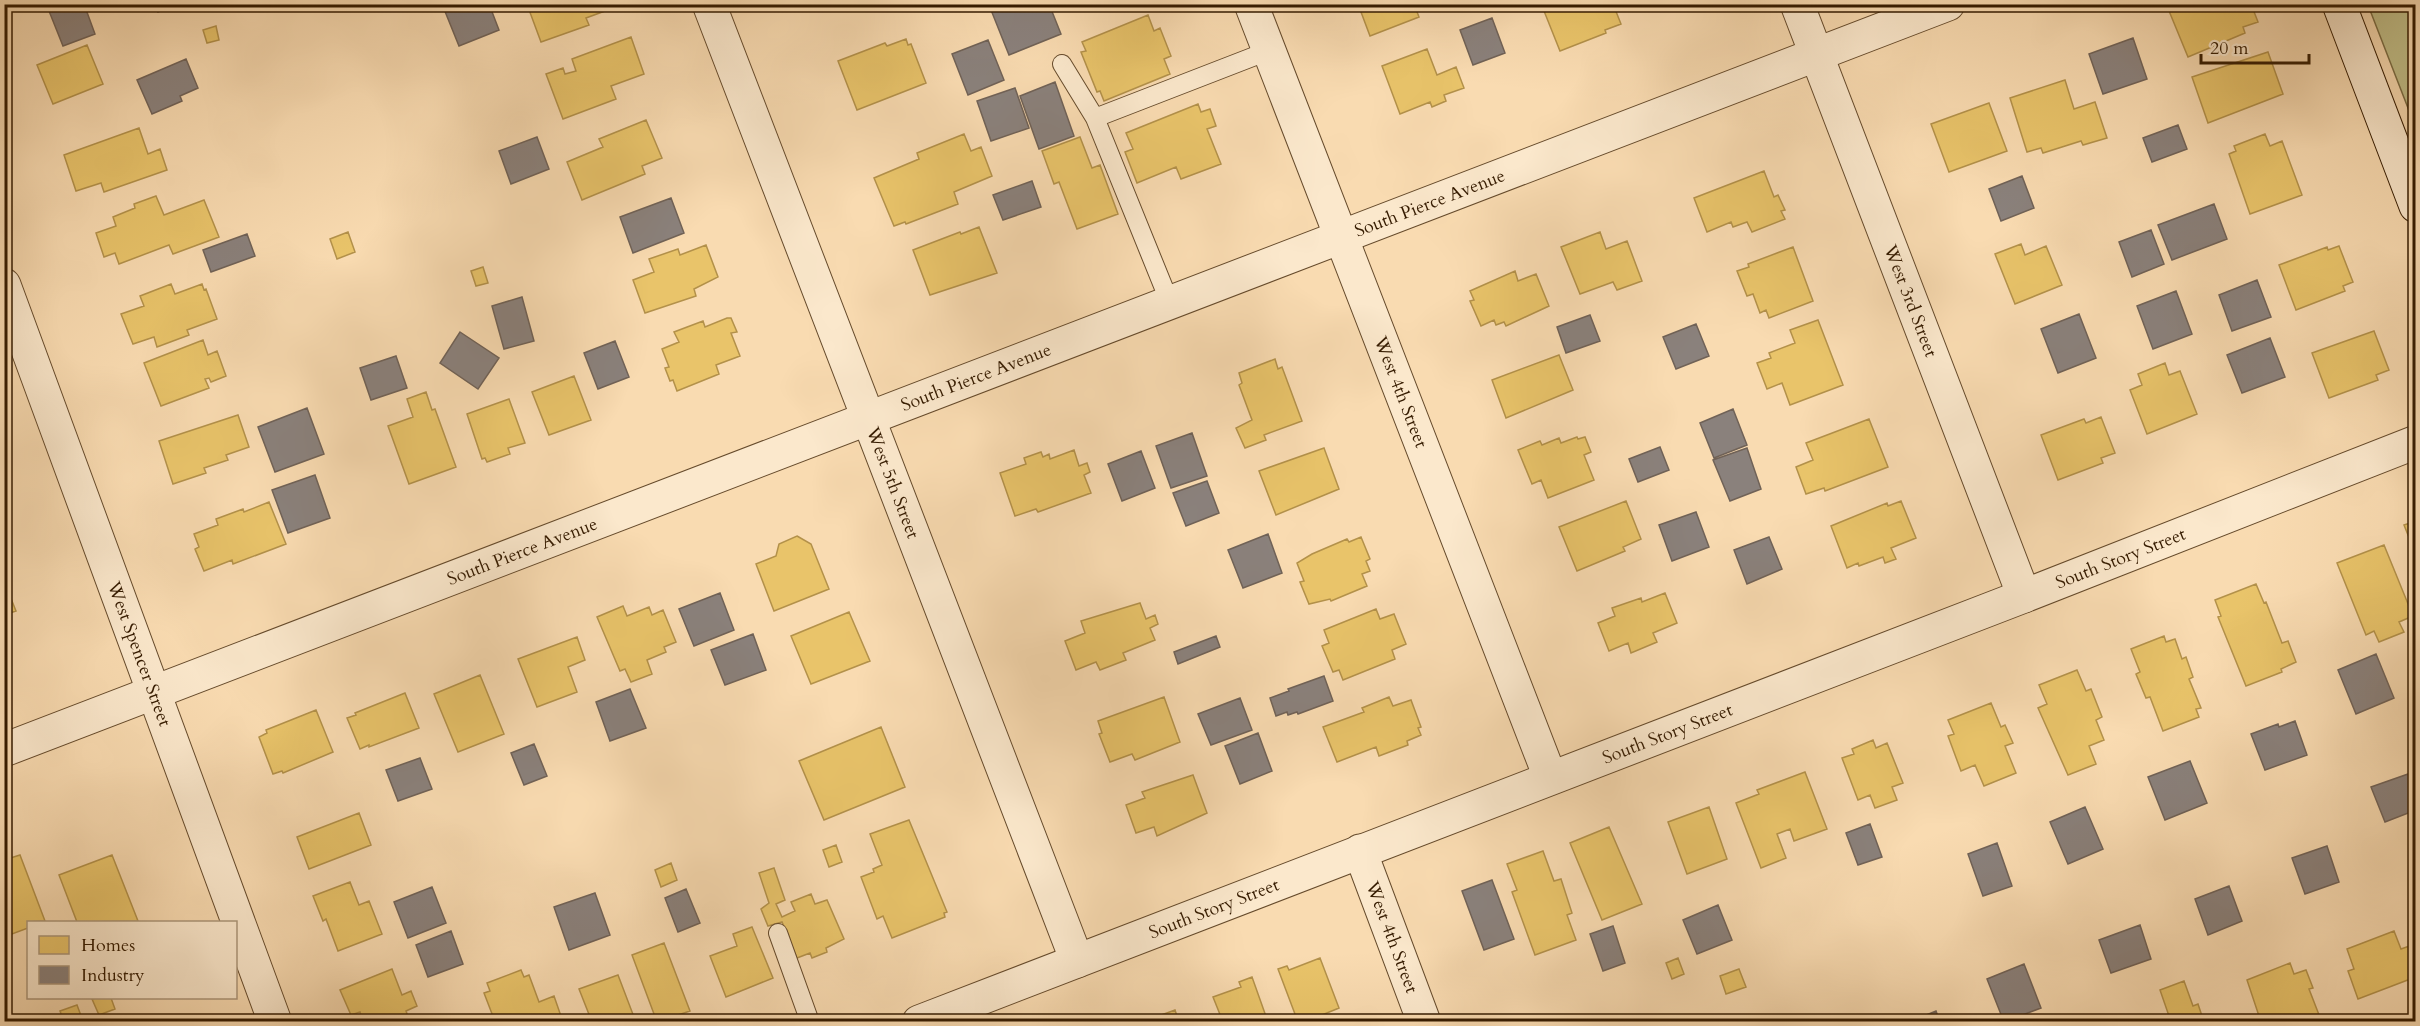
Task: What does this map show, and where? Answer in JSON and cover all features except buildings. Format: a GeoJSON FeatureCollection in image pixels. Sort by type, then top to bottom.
{"type":"FeatureCollection","features":[{"type":"Feature","properties":{"kind":"street","name":"West 5th Street"},"geometry":{"type":"LineString","coordinates":[[709,4],[1077,961]]}},
{"type":"Feature","properties":{"kind":"street","name":"West 4th Street"},"geometry":{"type":"LineString","coordinates":[[1251,4],[1550,777]]}},
{"type":"Feature","properties":{"kind":"street","name":"West 3rd Street"},"geometry":{"type":"LineString","coordinates":[[1797,4],[2024,596]]}},
{"type":"Feature","properties":{"kind":"street","name":"South Pierce Avenue"},"geometry":{"type":"LineString","coordinates":[[4,750],[1818,56],[1948,4]]}},
{"type":"Feature","properties":{"kind":"street"},"geometry":{"type":"LineString","coordinates":[[2339,4],[2415,206]]}},
{"type":"Feature","properties":{"kind":"street","name":"West Spencer Street"},"geometry":{"type":"LineString","coordinates":[[4,285],[275,1022]]}},
{"type":"Feature","properties":{"kind":"street","name":"South Story Street"},"geometry":{"type":"LineString","coordinates":[[919,1022],[2024,596],[2415,442]]}},
{"type":"Feature","properties":{"kind":"street","name":"West 4th Street"},"geometry":{"type":"LineString","coordinates":[[1360,851],[1424,1022]]}},
{"type":"Feature","properties":{"kind":"lane"},"geometry":{"type":"LineString","coordinates":[[1095,118],[1268,51]]}},
{"type":"Feature","properties":{"kind":"lane"},"geometry":{"type":"LineString","coordinates":[[1062,64],[1095,118],[1170,303]]}},
{"type":"Feature","properties":{"kind":"lane"},"geometry":{"type":"LineString","coordinates":[[778,933],[810,1022]]}},
{"type":"Feature","properties":{"kind":"shaded area"},"geometry":{"type":"Polygon","coordinates":[[[2368,5],[2415,5],[2415,126],[2368,5]]]}}]}
